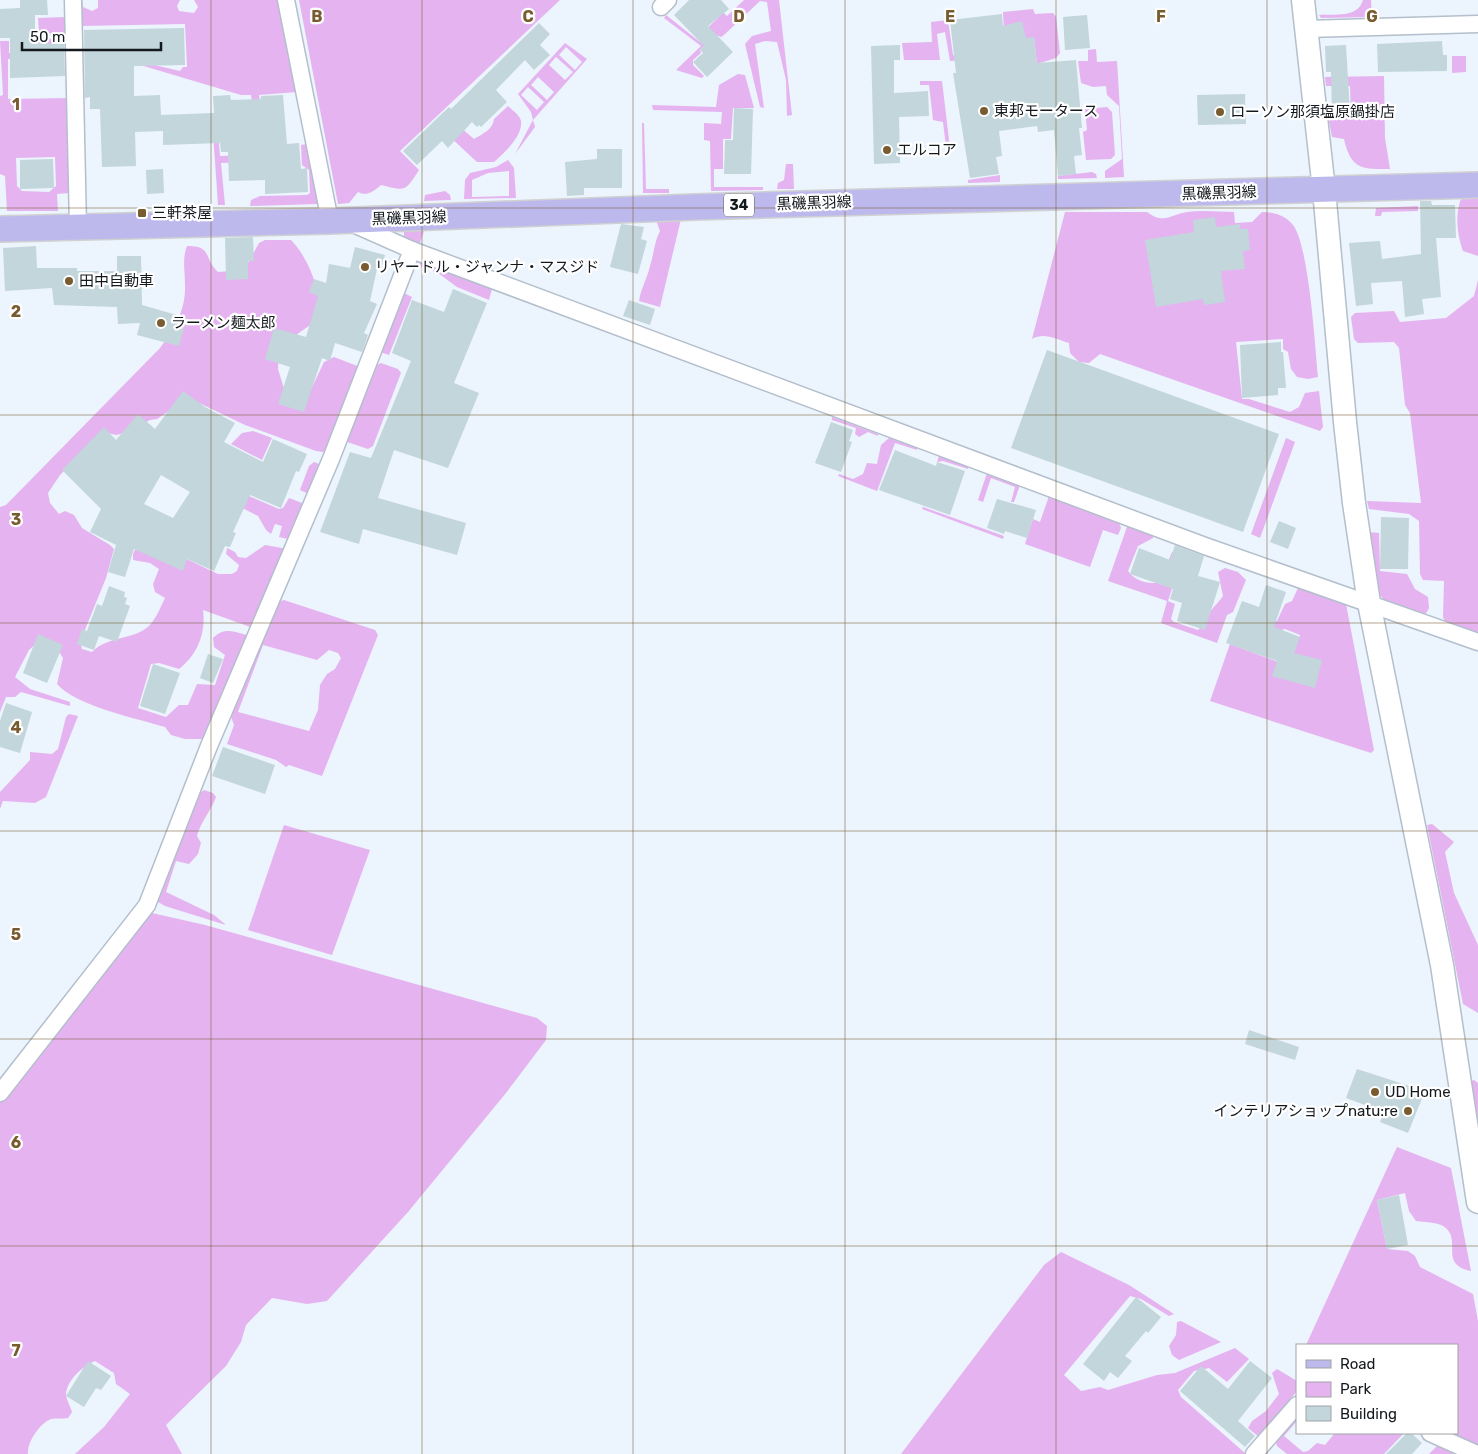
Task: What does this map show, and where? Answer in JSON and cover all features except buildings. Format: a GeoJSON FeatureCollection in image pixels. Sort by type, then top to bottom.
{"type":"FeatureCollection","features":[{"type":"Feature","properties":{"kind":"main road","name":"黒磯黒羽線"},"geometry":{"type":"LineString","coordinates":[[0,229],[337,221],[695,206],[1478,185]]}},
{"type":"Feature","properties":{"kind":"street"},"geometry":{"type":"LineString","coordinates":[[73,0],[78,227]]}},
{"type":"Feature","properties":{"kind":"street"},"geometry":{"type":"LineString","coordinates":[[286,0],[337,221],[1187,539],[1478,642]]}},
{"type":"Feature","properties":{"kind":"street"},"geometry":{"type":"LineString","coordinates":[[1304,0],[1324,190],[1345,422],[1369,602],[1442,966],[1478,1202]]}},
{"type":"Feature","properties":{"kind":"street"},"geometry":{"type":"LineString","coordinates":[[1307,29],[1478,24]]}},
{"type":"Feature","properties":{"kind":"street"},"geometry":{"type":"LineString","coordinates":[[0,1093],[147,906],[208,746],[331,459],[412,250]]}},
{"type":"Feature","properties":{"kind":"street"},"geometry":{"type":"LineString","coordinates":[[1254,1454],[1296,1406]]}},
{"type":"Feature","properties":{"kind":"street"},"geometry":{"type":"LineString","coordinates":[[1432,1434],[1477,1454]]}},
{"type":"Feature","properties":{"kind":"green space"},"geometry":{"type":"Polygon","coordinates":[[[80,0],[82,0],[83,7],[92,11],[98,8],[98,0],[180,0],[177,6],[179,11],[194,13],[198,7],[194,0],[279,0],[297,92],[259,95],[266,134],[257,134],[251,95],[241,95],[137,64],[141,62],[180,71],[183,67],[187,67],[185,24],[81,26],[80,0]]]}},
{"type":"Feature","properties":{"kind":"green space"},"geometry":{"type":"Polygon","coordinates":[[[299,0],[560,0],[400,151],[419,170],[407,186],[400,189],[381,185],[367,194],[358,192],[349,203],[338,204],[299,0]]]}},
{"type":"Feature","properties":{"kind":"green space"},"geometry":{"type":"Polygon","coordinates":[[[744,0],[779,0],[792,115],[787,116],[786,80],[777,42],[765,41],[755,44],[764,108],[760,107],[745,44],[752,36],[771,31],[767,2],[760,1],[724,35],[721,37],[716,35],[700,50],[701,53],[693,60],[693,65],[704,76],[702,78],[676,70],[701,46],[664,18],[666,15],[700,42],[703,32],[718,18],[715,4],[727,16],[744,0]]]}},
{"type":"Feature","properties":{"kind":"green space"},"geometry":{"type":"Polygon","coordinates":[[[1363,0],[1371,0],[1372,17],[1321,18],[1319,15],[1339,15],[1351,12],[1360,6],[1363,0]]]}},
{"type":"Feature","properties":{"kind":"green space"},"geometry":{"type":"Polygon","coordinates":[[[1033,9],[1035,14],[1053,13],[1056,17],[1060,53],[1056,58],[1037,64],[1034,38],[979,52],[1004,30],[1003,12],[1033,9]]]}},
{"type":"Feature","properties":{"kind":"green space"},"geometry":{"type":"Polygon","coordinates":[[[66,17],[66,35],[39,32],[38,18],[66,17]]]}},
{"type":"Feature","properties":{"kind":"green space"},"geometry":{"type":"Polygon","coordinates":[[[948,20],[953,55],[962,60],[950,61],[945,32],[937,34],[940,60],[904,60],[902,43],[932,42],[931,22],[948,20]]]}},
{"type":"Feature","properties":{"kind":"green space"},"geometry":{"type":"Polygon","coordinates":[[[38,38],[49,38],[54,42],[54,58],[8,59],[8,99],[69,98],[69,193],[57,194],[58,211],[7,211],[5,176],[0,174],[0,96],[3,95],[0,41],[9,41],[9,53],[39,52],[38,38]],[[55,157],[16,158],[17,186],[22,191],[49,192],[56,186],[55,157]]]}},
{"type":"Feature","properties":{"kind":"green space"},"geometry":{"type":"Polygon","coordinates":[[[565,43],[587,59],[533,120],[531,112],[518,94],[565,43]],[[566,47],[559,55],[575,70],[582,62],[566,47]],[[556,57],[549,65],[565,80],[573,72],[556,57]],[[538,77],[531,85],[547,100],[554,92],[538,77]],[[528,87],[521,95],[537,110],[544,102],[528,87]]]}},
{"type":"Feature","properties":{"kind":"green space"},"geometry":{"type":"Polygon","coordinates":[[[1096,49],[1097,62],[1117,61],[1124,177],[1105,178],[1105,171],[1122,159],[1119,106],[1107,95],[1106,86],[1093,87],[1081,83],[1078,61],[1088,61],[1088,50],[1096,49]]]}},
{"type":"Feature","properties":{"kind":"green space"},"geometry":{"type":"Polygon","coordinates":[[[1452,56],[1466,56],[1466,72],[1452,73],[1452,56]]]}},
{"type":"Feature","properties":{"kind":"green space"},"geometry":{"type":"Polygon","coordinates":[[[738,74],[745,75],[754,108],[733,108],[731,139],[723,139],[723,169],[714,169],[714,187],[763,187],[763,190],[711,191],[710,141],[704,140],[704,123],[721,124],[722,112],[653,110],[652,105],[716,107],[719,85],[738,74]]]}},
{"type":"Feature","properties":{"kind":"green space"},"geometry":{"type":"Polygon","coordinates":[[[1384,76],[1385,138],[1390,169],[1365,168],[1359,166],[1350,157],[1344,139],[1332,137],[1328,116],[1351,115],[1350,86],[1326,86],[1325,77],[1384,76]]]}},
{"type":"Feature","properties":{"kind":"green space"},"geometry":{"type":"Polygon","coordinates":[[[920,81],[942,81],[950,148],[946,147],[943,122],[933,120],[929,85],[920,85],[920,81]]]}},
{"type":"Feature","properties":{"kind":"green space"},"geometry":{"type":"Polygon","coordinates":[[[508,106],[519,117],[521,127],[512,144],[494,162],[477,162],[449,136],[460,127],[474,139],[490,128],[494,119],[508,106]]]}},
{"type":"Feature","properties":{"kind":"green space"},"geometry":{"type":"Polygon","coordinates":[[[1107,107],[1112,112],[1115,155],[1111,159],[1086,160],[1083,132],[1087,130],[1085,109],[1107,107]]]}},
{"type":"Feature","properties":{"kind":"green space"},"geometry":{"type":"Polygon","coordinates":[[[533,120],[535,127],[515,154],[533,120]]]}},
{"type":"Feature","properties":{"kind":"green space"},"geometry":{"type":"Polygon","coordinates":[[[642,123],[644,123],[646,189],[669,189],[669,193],[643,193],[642,123]]]}},
{"type":"Feature","properties":{"kind":"green space"},"geometry":{"type":"Polygon","coordinates":[[[213,132],[218,132],[220,156],[252,155],[252,162],[221,163],[225,205],[218,205],[213,132]]]}},
{"type":"Feature","properties":{"kind":"green space"},"geometry":{"type":"Polygon","coordinates":[[[307,144],[318,204],[250,206],[251,200],[260,196],[307,195],[310,193],[309,170],[302,165],[301,145],[307,144]]]}},
{"type":"Feature","properties":{"kind":"green space"},"geometry":{"type":"Polygon","coordinates":[[[508,160],[514,168],[516,198],[464,199],[465,180],[470,173],[496,167],[508,160]],[[509,171],[488,173],[472,180],[472,197],[509,196],[509,171]]]}},
{"type":"Feature","properties":{"kind":"green space"},"geometry":{"type":"Polygon","coordinates":[[[786,164],[793,164],[794,189],[777,189],[778,183],[784,180],[786,164]]]}},
{"type":"Feature","properties":{"kind":"green space"},"geometry":{"type":"Polygon","coordinates":[[[1092,172],[1096,174],[1097,178],[1058,179],[1058,176],[1092,172]]]}},
{"type":"Feature","properties":{"kind":"green space"},"geometry":{"type":"Polygon","coordinates":[[[1000,175],[1000,182],[968,183],[968,180],[1000,175]]]}},
{"type":"Feature","properties":{"kind":"green space"},"geometry":{"type":"Polygon","coordinates":[[[445,191],[450,195],[451,200],[424,201],[425,195],[445,191]]]}},
{"type":"Feature","properties":{"kind":"green space"},"geometry":{"type":"Polygon","coordinates":[[[1463,195],[1478,195],[1478,256],[1463,251],[1459,238],[1457,216],[1463,195]]]}},
{"type":"Feature","properties":{"kind":"green space"},"geometry":{"type":"Polygon","coordinates":[[[1418,206],[1418,211],[1382,212],[1381,216],[1375,216],[1376,208],[1418,206]]]}},
{"type":"Feature","properties":{"kind":"green space"},"geometry":{"type":"Polygon","coordinates":[[[1193,211],[1234,212],[1235,223],[1252,222],[1262,212],[1266,212],[1287,219],[1299,236],[1303,253],[1313,321],[1318,377],[1308,379],[1297,377],[1291,369],[1288,352],[1283,349],[1283,339],[1236,342],[1242,399],[1249,399],[1290,412],[1299,407],[1305,393],[1319,391],[1323,427],[1320,431],[1100,354],[1089,363],[1079,362],[1070,353],[1069,343],[1055,338],[1041,336],[1032,339],[1065,212],[1147,212],[1158,218],[1168,218],[1193,211]]]}},
{"type":"Feature","properties":{"kind":"green space"},"geometry":{"type":"Polygon","coordinates":[[[681,219],[660,307],[639,301],[660,231],[656,220],[681,219]]]}},
{"type":"Feature","properties":{"kind":"green space"},"geometry":{"type":"Polygon","coordinates":[[[408,229],[424,231],[420,243],[404,238],[404,231],[408,229]]]}},
{"type":"Feature","properties":{"kind":"green space"},"geometry":{"type":"Polygon","coordinates":[[[265,240],[291,240],[298,248],[313,276],[323,316],[279,347],[278,369],[286,395],[305,402],[324,362],[334,357],[360,367],[332,446],[323,452],[316,451],[245,425],[197,402],[178,405],[157,419],[150,420],[124,433],[116,435],[103,432],[60,475],[48,493],[50,503],[59,514],[65,511],[74,515],[82,528],[114,549],[106,578],[80,642],[82,649],[92,652],[106,643],[135,634],[149,626],[165,598],[155,592],[153,584],[159,569],[150,563],[133,560],[133,554],[140,540],[176,554],[218,574],[232,574],[237,571],[239,565],[226,554],[227,548],[235,552],[238,557],[246,558],[265,545],[288,549],[253,628],[203,610],[202,635],[196,650],[186,663],[179,669],[159,663],[151,664],[138,708],[166,717],[179,705],[188,705],[197,684],[215,685],[225,655],[214,647],[213,638],[217,634],[226,631],[250,636],[207,739],[185,739],[171,735],[165,727],[92,705],[65,692],[57,684],[63,658],[56,647],[40,640],[29,650],[15,677],[30,689],[70,702],[70,706],[21,692],[15,697],[6,697],[0,712],[0,507],[6,505],[160,348],[175,326],[184,302],[184,260],[187,246],[201,248],[218,272],[244,270],[259,243],[265,240]]]}},
{"type":"Feature","properties":{"kind":"green space"},"geometry":{"type":"Polygon","coordinates":[[[420,262],[492,289],[489,300],[457,287],[438,273],[416,265],[420,262]]]}},
{"type":"Feature","properties":{"kind":"green space"},"geometry":{"type":"Polygon","coordinates":[[[1478,280],[1478,635],[1446,624],[1443,617],[1444,581],[1423,580],[1420,574],[1419,521],[1409,514],[1369,509],[1367,501],[1421,503],[1410,413],[1405,405],[1399,348],[1394,342],[1358,343],[1354,339],[1351,317],[1355,313],[1394,311],[1400,322],[1446,318],[1474,296],[1478,280]]]}},
{"type":"Feature","properties":{"kind":"green space"},"geometry":{"type":"Polygon","coordinates":[[[404,293],[412,297],[389,355],[380,352],[404,293]]]}},
{"type":"Feature","properties":{"kind":"green space"},"geometry":{"type":"Polygon","coordinates":[[[381,363],[398,369],[401,373],[373,446],[368,449],[347,442],[347,433],[373,367],[381,363]]]}},
{"type":"Feature","properties":{"kind":"green space"},"geometry":{"type":"Polygon","coordinates":[[[832,417],[878,434],[878,436],[868,432],[859,437],[855,434],[856,428],[832,420],[832,417]]]}},
{"type":"Feature","properties":{"kind":"green space"},"geometry":{"type":"Polygon","coordinates":[[[253,431],[272,438],[262,460],[231,444],[242,433],[253,431]]]}},
{"type":"Feature","properties":{"kind":"green space"},"geometry":{"type":"Polygon","coordinates":[[[889,438],[917,448],[917,450],[895,443],[877,491],[838,476],[839,474],[853,479],[863,474],[867,463],[877,464],[881,445],[889,438]]]}},
{"type":"Feature","properties":{"kind":"green space"},"geometry":{"type":"Polygon","coordinates":[[[1286,438],[1295,442],[1260,538],[1251,534],[1286,438]]]}},
{"type":"Feature","properties":{"kind":"green space"},"geometry":{"type":"Polygon","coordinates":[[[939,456],[968,466],[968,469],[943,461],[937,462],[939,456]]]}},
{"type":"Feature","properties":{"kind":"green space"},"geometry":{"type":"Polygon","coordinates":[[[314,462],[324,466],[311,495],[300,490],[309,466],[314,462]]]}},
{"type":"Feature","properties":{"kind":"green space"},"geometry":{"type":"Polygon","coordinates":[[[987,473],[1020,485],[1014,502],[1011,502],[1015,487],[991,478],[983,502],[978,500],[987,473]]]}},
{"type":"Feature","properties":{"kind":"green space"},"geometry":{"type":"Polygon","coordinates":[[[219,496],[249,496],[279,509],[283,508],[289,498],[307,505],[292,540],[279,537],[282,526],[275,524],[271,534],[266,530],[258,516],[219,496]]]}},
{"type":"Feature","properties":{"kind":"green space"},"geometry":{"type":"Polygon","coordinates":[[[1049,496],[1118,520],[1121,528],[1118,535],[1103,530],[1090,567],[1025,544],[1033,519],[1040,522],[1049,496]]]}},
{"type":"Feature","properties":{"kind":"green space"},"geometry":{"type":"Polygon","coordinates":[[[923,507],[1004,536],[1003,539],[922,509],[923,507]]]}},
{"type":"Feature","properties":{"kind":"green space"},"geometry":{"type":"Polygon","coordinates":[[[1128,524],[1154,534],[1153,538],[1138,546],[1128,571],[1138,580],[1160,582],[1172,552],[1183,554],[1168,601],[1175,604],[1171,619],[1174,622],[1198,630],[1204,624],[1208,615],[1223,596],[1218,572],[1225,568],[1238,572],[1246,580],[1233,612],[1227,615],[1217,643],[1161,623],[1167,601],[1108,581],[1128,524]]]}},
{"type":"Feature","properties":{"kind":"green space"},"geometry":{"type":"Polygon","coordinates":[[[1368,532],[1379,533],[1380,571],[1407,574],[1415,589],[1428,597],[1429,608],[1425,615],[1387,603],[1378,593],[1368,532]]]}},
{"type":"Feature","properties":{"kind":"green space"},"geometry":{"type":"Polygon","coordinates":[[[1298,588],[1346,604],[1374,750],[1371,753],[1210,701],[1230,644],[1289,666],[1300,635],[1285,629],[1278,631],[1277,636],[1272,620],[1277,621],[1285,604],[1292,601],[1298,588]]]}},
{"type":"Feature","properties":{"kind":"green space"},"geometry":{"type":"Polygon","coordinates":[[[284,600],[375,630],[378,635],[322,776],[289,765],[286,767],[276,760],[227,744],[234,725],[230,714],[277,602],[284,600]],[[263,645],[238,712],[309,731],[318,710],[320,685],[327,674],[335,669],[341,658],[338,653],[329,650],[317,660],[263,645]]]}},
{"type":"Feature","properties":{"kind":"green space"},"geometry":{"type":"Polygon","coordinates":[[[69,714],[78,716],[46,797],[35,803],[3,801],[0,809],[0,792],[30,760],[30,752],[52,754],[58,749],[66,717],[69,714]]]}},
{"type":"Feature","properties":{"kind":"green space"},"geometry":{"type":"Polygon","coordinates":[[[204,790],[213,793],[216,797],[197,836],[201,843],[198,854],[189,864],[176,861],[166,892],[214,915],[226,925],[165,906],[158,902],[196,796],[204,790]]]}},
{"type":"Feature","properties":{"kind":"green space"},"geometry":{"type":"Polygon","coordinates":[[[1432,824],[1454,842],[1445,852],[1454,893],[1478,945],[1478,1013],[1463,1004],[1427,825],[1432,824]]]}},
{"type":"Feature","properties":{"kind":"green space"},"geometry":{"type":"Polygon","coordinates":[[[284,825],[370,850],[332,955],[248,930],[284,825]]]}},
{"type":"Feature","properties":{"kind":"green space"},"geometry":{"type":"Polygon","coordinates":[[[152,913],[205,925],[537,1018],[547,1026],[546,1040],[506,1093],[408,1212],[327,1301],[307,1304],[272,1298],[246,1325],[241,1342],[226,1366],[166,1425],[182,1454],[75,1454],[104,1427],[130,1394],[116,1384],[114,1373],[95,1361],[81,1370],[67,1388],[66,1396],[72,1412],[68,1418],[51,1419],[43,1424],[32,1439],[28,1454],[0,1454],[0,1097],[144,916],[152,913]]]}},
{"type":"Feature","properties":{"kind":"green space"},"geometry":{"type":"Polygon","coordinates":[[[1474,1080],[1478,1083],[1478,1128],[1471,1081],[1474,1080]]]}},
{"type":"Feature","properties":{"kind":"green space"},"geometry":{"type":"Polygon","coordinates":[[[1397,1147],[1451,1168],[1471,1271],[1461,1268],[1455,1263],[1449,1231],[1443,1226],[1434,1223],[1416,1221],[1409,1211],[1405,1193],[1377,1200],[1387,1249],[1408,1251],[1415,1256],[1420,1267],[1473,1294],[1478,1321],[1478,1449],[1443,1434],[1458,1434],[1458,1344],[1306,1344],[1397,1147]]]}},
{"type":"Feature","properties":{"kind":"green space"},"geometry":{"type":"Polygon","coordinates":[[[1061,1252],[1129,1285],[1174,1314],[1169,1316],[1141,1299],[1130,1296],[1064,1375],[1081,1391],[1100,1387],[1108,1390],[1157,1375],[1175,1373],[1235,1348],[1249,1359],[1227,1382],[1209,1368],[1194,1371],[1178,1390],[1181,1397],[1246,1454],[901,1454],[1044,1265],[1061,1252]]]}},
{"type":"Feature","properties":{"kind":"green space"},"geometry":{"type":"Polygon","coordinates":[[[1181,1321],[1221,1342],[1179,1360],[1172,1355],[1169,1346],[1176,1335],[1177,1322],[1181,1321]]]}},
{"type":"Feature","properties":{"kind":"green space"},"geometry":{"type":"Polygon","coordinates":[[[1277,1369],[1296,1380],[1296,1392],[1259,1437],[1248,1428],[1252,1421],[1266,1411],[1279,1394],[1272,1373],[1277,1369]]]}},
{"type":"Feature","properties":{"kind":"green space"},"geometry":{"type":"Polygon","coordinates":[[[1296,1414],[1296,1422],[1284,1436],[1303,1452],[1308,1451],[1317,1443],[1325,1445],[1334,1434],[1403,1434],[1384,1454],[1287,1454],[1277,1446],[1275,1439],[1296,1414]]]}},
{"type":"Feature","properties":{"kind":"green space"},"geometry":{"type":"Polygon","coordinates":[[[1440,1443],[1465,1454],[1429,1454],[1440,1443]]]}},
{"type":"Feature","properties":{"kind":"place","name":"東邦モータース"},"geometry":{"type":"Point","coordinates":[984,111]}},
{"type":"Feature","properties":{"kind":"place","name":"ローソン那須塩原鍋掛店"},"geometry":{"type":"Point","coordinates":[1220,112]}},
{"type":"Feature","properties":{"kind":"place","name":"エルコア"},"geometry":{"type":"Point","coordinates":[887,150]}},
{"type":"Feature","properties":{"kind":"place","name":"三軒茶屋"},"geometry":{"type":"Point","coordinates":[142,213]}},
{"type":"Feature","properties":{"kind":"place","name":"リヤードル・ジャンナ・マスジド"},"geometry":{"type":"Point","coordinates":[365,267]}},
{"type":"Feature","properties":{"kind":"place","name":"田中自動車"},"geometry":{"type":"Point","coordinates":[69,281]}},
{"type":"Feature","properties":{"kind":"place","name":"ラーメン麺太郎"},"geometry":{"type":"Point","coordinates":[161,323]}},
{"type":"Feature","properties":{"kind":"place","name":"UD Home"},"geometry":{"type":"Point","coordinates":[1375,1092]}},
{"type":"Feature","properties":{"kind":"place","name":"インテリアショップnatu:re"},"geometry":{"type":"Point","coordinates":[1408,1111]}}]}
